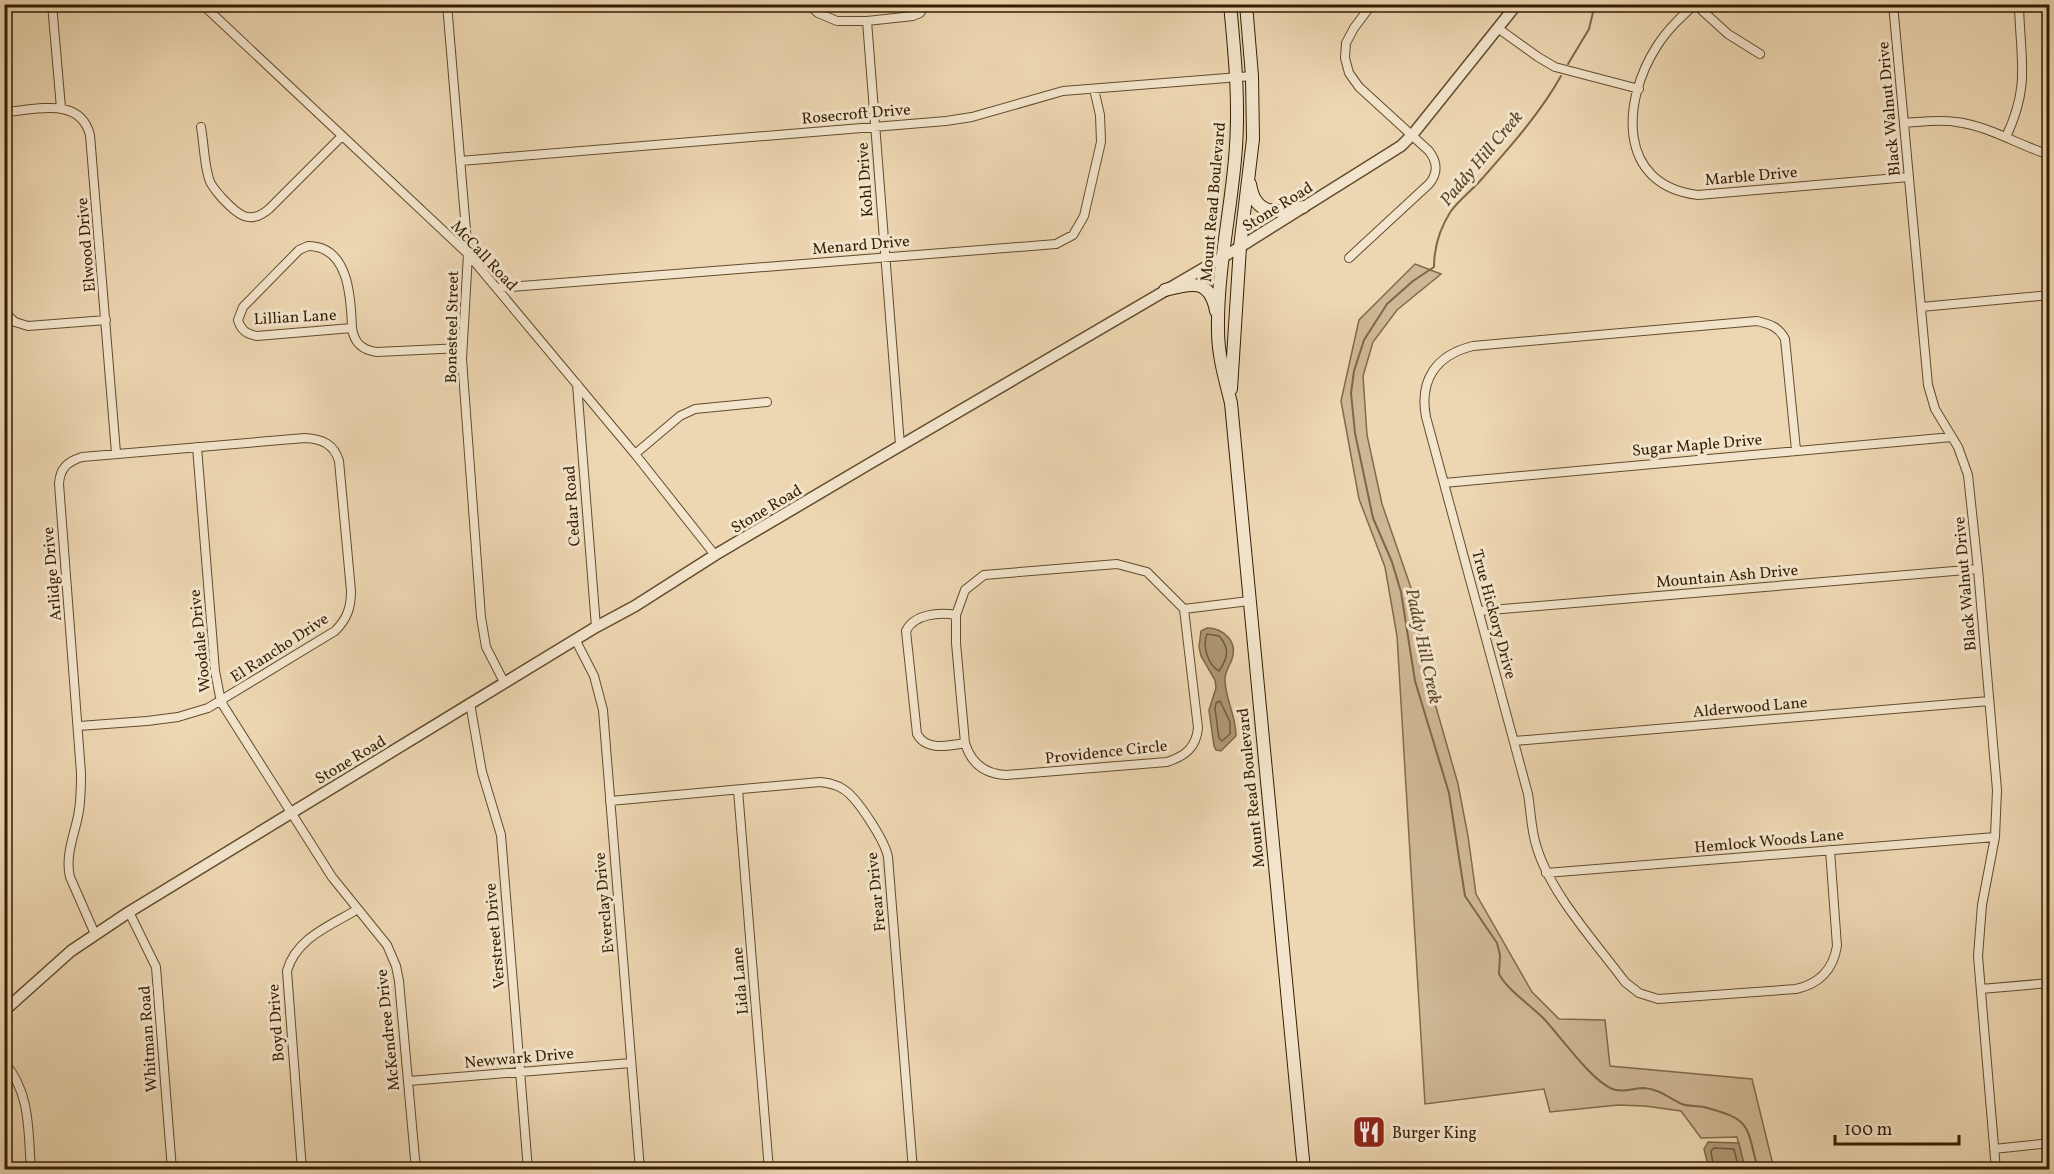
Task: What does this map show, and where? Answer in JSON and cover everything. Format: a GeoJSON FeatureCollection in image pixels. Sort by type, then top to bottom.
{"type":"FeatureCollection","features":[{"type":"Feature","properties":{"kind":"main road","name":"Mount Read Boulevard"},"geometry":{"type":"LineString","coordinates":[[1230,4],[1237,77],[1235,157],[1222,256],[1218,332],[1230,403],[1304,1170]]}},
{"type":"Feature","properties":{"kind":"main road","name":"Mount Read Boulevard"},"geometry":{"type":"LineString","coordinates":[[1230,403],[1240,247],[1253,139],[1252,76],[1246,4]]}},
{"type":"Feature","properties":{"kind":"main road"},"geometry":{"type":"LineString","coordinates":[[1249,177],[1253,199],[1262,207],[1282,212],[1304,207]]}},
{"type":"Feature","properties":{"kind":"main road"},"geometry":{"type":"LineString","coordinates":[[1165,290],[1190,284],[1202,286],[1213,298],[1219,321]]}},
{"type":"Feature","properties":{"kind":"street"},"geometry":{"type":"LineString","coordinates":[[4,112],[62,108],[52,4]]}},
{"type":"Feature","properties":{"kind":"street","name":"McCall Road"},"geometry":{"type":"LineString","coordinates":[[202,4],[468,254],[636,454],[715,555]]}},
{"type":"Feature","properties":{"kind":"street","name":"Bonesteel Street"},"geometry":{"type":"LineString","coordinates":[[447,4],[468,254],[462,348],[481,617],[486,647],[504,682]]}},
{"type":"Feature","properties":{"kind":"street"},"geometry":{"type":"LineString","coordinates":[[808,4],[818,13],[837,21],[867,21],[913,16],[920,13],[926,4]]}},
{"type":"Feature","properties":{"kind":"street"},"geometry":{"type":"LineString","coordinates":[[1349,258],[1429,184],[1435,175],[1436,167],[1435,159],[1413,134],[1359,87],[1346,64],[1345,51],[1349,36],[1372,4]]}},
{"type":"Feature","properties":{"kind":"street","name":"Stone Road"},"geometry":{"type":"LineString","coordinates":[[4,1011],[71,951],[129,912],[575,639],[635,606],[715,555],[900,445],[1240,247],[1401,146],[1499,29],[1517,4]]}},
{"type":"Feature","properties":{"kind":"street"},"geometry":{"type":"LineString","coordinates":[[1695,4],[1728,34],[1760,54]]}},
{"type":"Feature","properties":{"kind":"street","name":"Marble Drive"},"geometry":{"type":"LineString","coordinates":[[1695,4],[1678,20],[1657,46],[1648,62],[1639,89],[1632,132],[1640,160],[1653,176],[1676,191],[1698,195],[1909,177]]}},
{"type":"Feature","properties":{"kind":"street","name":"Black Walnut Drive"},"geometry":{"type":"LineString","coordinates":[[1893,4],[1928,385],[1935,409],[1958,447],[1968,475],[1978,569],[1997,790],[1995,837],[1979,931],[1981,989],[1996,1170]]}},
{"type":"Feature","properties":{"kind":"street"},"geometry":{"type":"LineString","coordinates":[[2006,137],[2023,87],[2019,4]]}},
{"type":"Feature","properties":{"kind":"street","name":"Kohl Drive"},"geometry":{"type":"LineString","coordinates":[[867,21],[900,445]]}},
{"type":"Feature","properties":{"kind":"street"},"geometry":{"type":"LineString","coordinates":[[1499,29],[1555,67],[1639,89]]}},
{"type":"Feature","properties":{"kind":"street","name":"Rosecroft Drive"},"geometry":{"type":"LineString","coordinates":[[460,161],[972,117],[1063,91],[1252,76]]}},
{"type":"Feature","properties":{"kind":"street","name":"Menard Drive"},"geometry":{"type":"LineString","coordinates":[[497,288],[1056,244],[1074,235],[1084,216],[1101,142],[1100,115],[1094,89]]}},
{"type":"Feature","properties":{"kind":"street","name":"Elwood Drive"},"geometry":{"type":"LineString","coordinates":[[62,108],[72,110],[81,116],[88,124],[90,135],[116,453]]}},
{"type":"Feature","properties":{"kind":"street"},"geometry":{"type":"LineString","coordinates":[[1904,123],[1954,122],[2006,137],[2049,155]]}},
{"type":"Feature","properties":{"kind":"street"},"geometry":{"type":"LineString","coordinates":[[201,128],[209,180],[231,208],[247,218],[255,218],[269,209],[342,136]]}},
{"type":"Feature","properties":{"kind":"street","name":"Lillian Lane"},"geometry":{"type":"LineString","coordinates":[[352,328],[249,335],[240,326],[239,313],[299,250],[313,246],[320,247],[333,257],[346,276],[351,297],[352,328],[357,343],[368,351],[462,348]]}},
{"type":"Feature","properties":{"kind":"street"},"geometry":{"type":"LineString","coordinates":[[1921,307],[2049,295]]}},
{"type":"Feature","properties":{"kind":"street"},"geometry":{"type":"LineString","coordinates":[[4,312],[15,322],[28,326],[106,320]]}},
{"type":"Feature","properties":{"kind":"street","name":"True Hickory Drive"},"geometry":{"type":"LineString","coordinates":[[1796,450],[1785,339],[1781,332],[1768,323],[1757,321],[1473,346],[1454,352],[1440,363],[1429,377],[1424,390],[1426,417],[1528,794],[1536,846],[1546,873],[1563,899],[1631,989],[1658,999],[1796,989],[1814,983],[1830,968],[1835,957],[1838,934],[1830,850]]}},
{"type":"Feature","properties":{"kind":"street","name":"Cedar Road"},"geometry":{"type":"LineString","coordinates":[[577,383],[596,627]]}},
{"type":"Feature","properties":{"kind":"street"},"geometry":{"type":"LineString","coordinates":[[636,454],[680,416],[696,409],[767,402]]}},
{"type":"Feature","properties":{"kind":"street","name":"Sugar Maple Drive"},"geometry":{"type":"LineString","coordinates":[[1444,483],[1952,437]]}},
{"type":"Feature","properties":{"kind":"street","name":"Arlidge Drive"},"geometry":{"type":"LineString","coordinates":[[95,934],[68,868],[80,800],[79,726],[60,474],[71,460],[82,457],[305,438],[321,440]]}},
{"type":"Feature","properties":{"kind":"street","name":"El Rancho Drive"},"geometry":{"type":"LineString","coordinates":[[79,726],[147,721],[195,713],[221,702],[335,631],[347,617],[351,591],[339,461],[333,449],[321,440]]}},
{"type":"Feature","properties":{"kind":"street","name":"Woodale Drive"},"geometry":{"type":"LineString","coordinates":[[197,447],[215,671],[221,702],[291,812]]}},
{"type":"Feature","properties":{"kind":"street","name":"Providence Circle"},"geometry":{"type":"LineString","coordinates":[[1117,564],[1148,572],[1184,609],[1198,728],[1197,740],[1181,758],[1155,764],[1006,775],[995,774],[974,762],[965,743],[956,643],[956,615],[965,590],[984,575],[1117,564]]}},
{"type":"Feature","properties":{"kind":"street","name":"Mountain Ash Drive"},"geometry":{"type":"LineString","coordinates":[[1479,611],[1978,569]]}},
{"type":"Feature","properties":{"kind":"street"},"geometry":{"type":"LineString","coordinates":[[1184,609],[1249,601]]}},
{"type":"Feature","properties":{"kind":"street"},"geometry":{"type":"LineString","coordinates":[[956,615],[935,614],[914,620],[906,632],[915,724],[920,740],[937,746],[965,743]]}},
{"type":"Feature","properties":{"kind":"street","name":"Everclay Drive"},"geometry":{"type":"LineString","coordinates":[[575,639],[590,667],[600,694],[640,1170]]}},
{"type":"Feature","properties":{"kind":"street","name":"Alderwood Lane"},"geometry":{"type":"LineString","coordinates":[[1514,741],[1989,701]]}},
{"type":"Feature","properties":{"kind":"street","name":"Verstreet Drive"},"geometry":{"type":"LineString","coordinates":[[470,703],[482,772],[501,835],[528,1170]]}},
{"type":"Feature","properties":{"kind":"street","name":"Frear Drive"},"geometry":{"type":"LineString","coordinates":[[610,801],[820,783],[836,785],[854,798],[887,849],[913,1170]]}},
{"type":"Feature","properties":{"kind":"street","name":"Lida Lane"},"geometry":{"type":"LineString","coordinates":[[738,790],[769,1170]]}},
{"type":"Feature","properties":{"kind":"street","name":"McKendree Drive"},"geometry":{"type":"LineString","coordinates":[[291,812],[332,878],[387,945],[396,966],[416,1170]]}},
{"type":"Feature","properties":{"kind":"street","name":"Hemlock Woods Lane"},"geometry":{"type":"LineString","coordinates":[[1546,873],[1995,837]]}},
{"type":"Feature","properties":{"kind":"street","name":"Boyd Drive"},"geometry":{"type":"LineString","coordinates":[[302,1170],[287,971],[290,960],[305,941],[358,909]]}},
{"type":"Feature","properties":{"kind":"street","name":"Whitman Road"},"geometry":{"type":"LineString","coordinates":[[129,912],[156,967],[172,1170]]}},
{"type":"Feature","properties":{"kind":"street"},"geometry":{"type":"LineString","coordinates":[[1981,989],[2049,983]]}},
{"type":"Feature","properties":{"kind":"street"},"geometry":{"type":"LineString","coordinates":[[4,1062],[18,1081],[22,1091],[27,1114],[31,1170]]}},
{"type":"Feature","properties":{"kind":"street","name":"Newwark Drive"},"geometry":{"type":"LineString","coordinates":[[409,1081],[631,1063]]}},
{"type":"Feature","properties":{"kind":"street"},"geometry":{"type":"LineString","coordinates":[[1994,1149],[2049,1143]]}},
{"type":"Feature","properties":{"kind":"shaded area"},"geometry":{"type":"Polygon","coordinates":[[[1415,264],[1441,274],[1397,310],[1373,342],[1363,376],[1367,435],[1382,504],[1411,588],[1428,679],[1458,784],[1476,894],[1532,992],[1559,1019],[1605,1020],[1610,1066],[1752,1079],[1774,1169],[1745,1169],[1737,1137],[1701,1138],[1681,1111],[1618,1105],[1550,1112],[1544,1089],[1425,1104],[1397,636],[1385,567],[1359,499],[1341,401],[1359,320],[1415,264]]]}},
{"type":"Feature","properties":{"kind":"water"},"geometry":{"type":"Polygon","coordinates":[[[1207,628],[1224,633],[1233,647],[1225,681],[1236,736],[1221,751],[1216,750],[1214,746],[1209,710],[1216,688],[1215,680],[1201,656],[1199,647],[1201,631],[1207,628]]]}},
{"type":"Feature","properties":{"kind":"water"},"geometry":{"type":"Polygon","coordinates":[[[1708,1142],[1739,1143],[1745,1169],[1709,1169],[1704,1149],[1708,1142]]]}},
{"type":"Feature","properties":{"kind":"waterway","name":"Paddy Hill Creek"},"geometry":{"type":"LineString","coordinates":[[1568,64],[1589,29],[1595,4]]}},
{"type":"Feature","properties":{"kind":"waterway","name":"Paddy Hill Creek"},"geometry":{"type":"LineString","coordinates":[[1561,76],[1523,131],[1451,211],[1438,238],[1434,267],[1413,281],[1387,304],[1364,340],[1354,371],[1351,393],[1355,433],[1373,518],[1392,562],[1401,592],[1415,681],[1449,793],[1465,896],[1497,943],[1500,955],[1499,974],[1514,993],[1545,1020],[1598,1080],[1616,1090],[1649,1089],[1684,1105],[1704,1107],[1739,1121],[1748,1133],[1758,1170]]}},
{"type":"Feature","properties":{"kind":"place","name":"Burger King"},"geometry":{"type":"Point","coordinates":[1369,1132]}}]}
